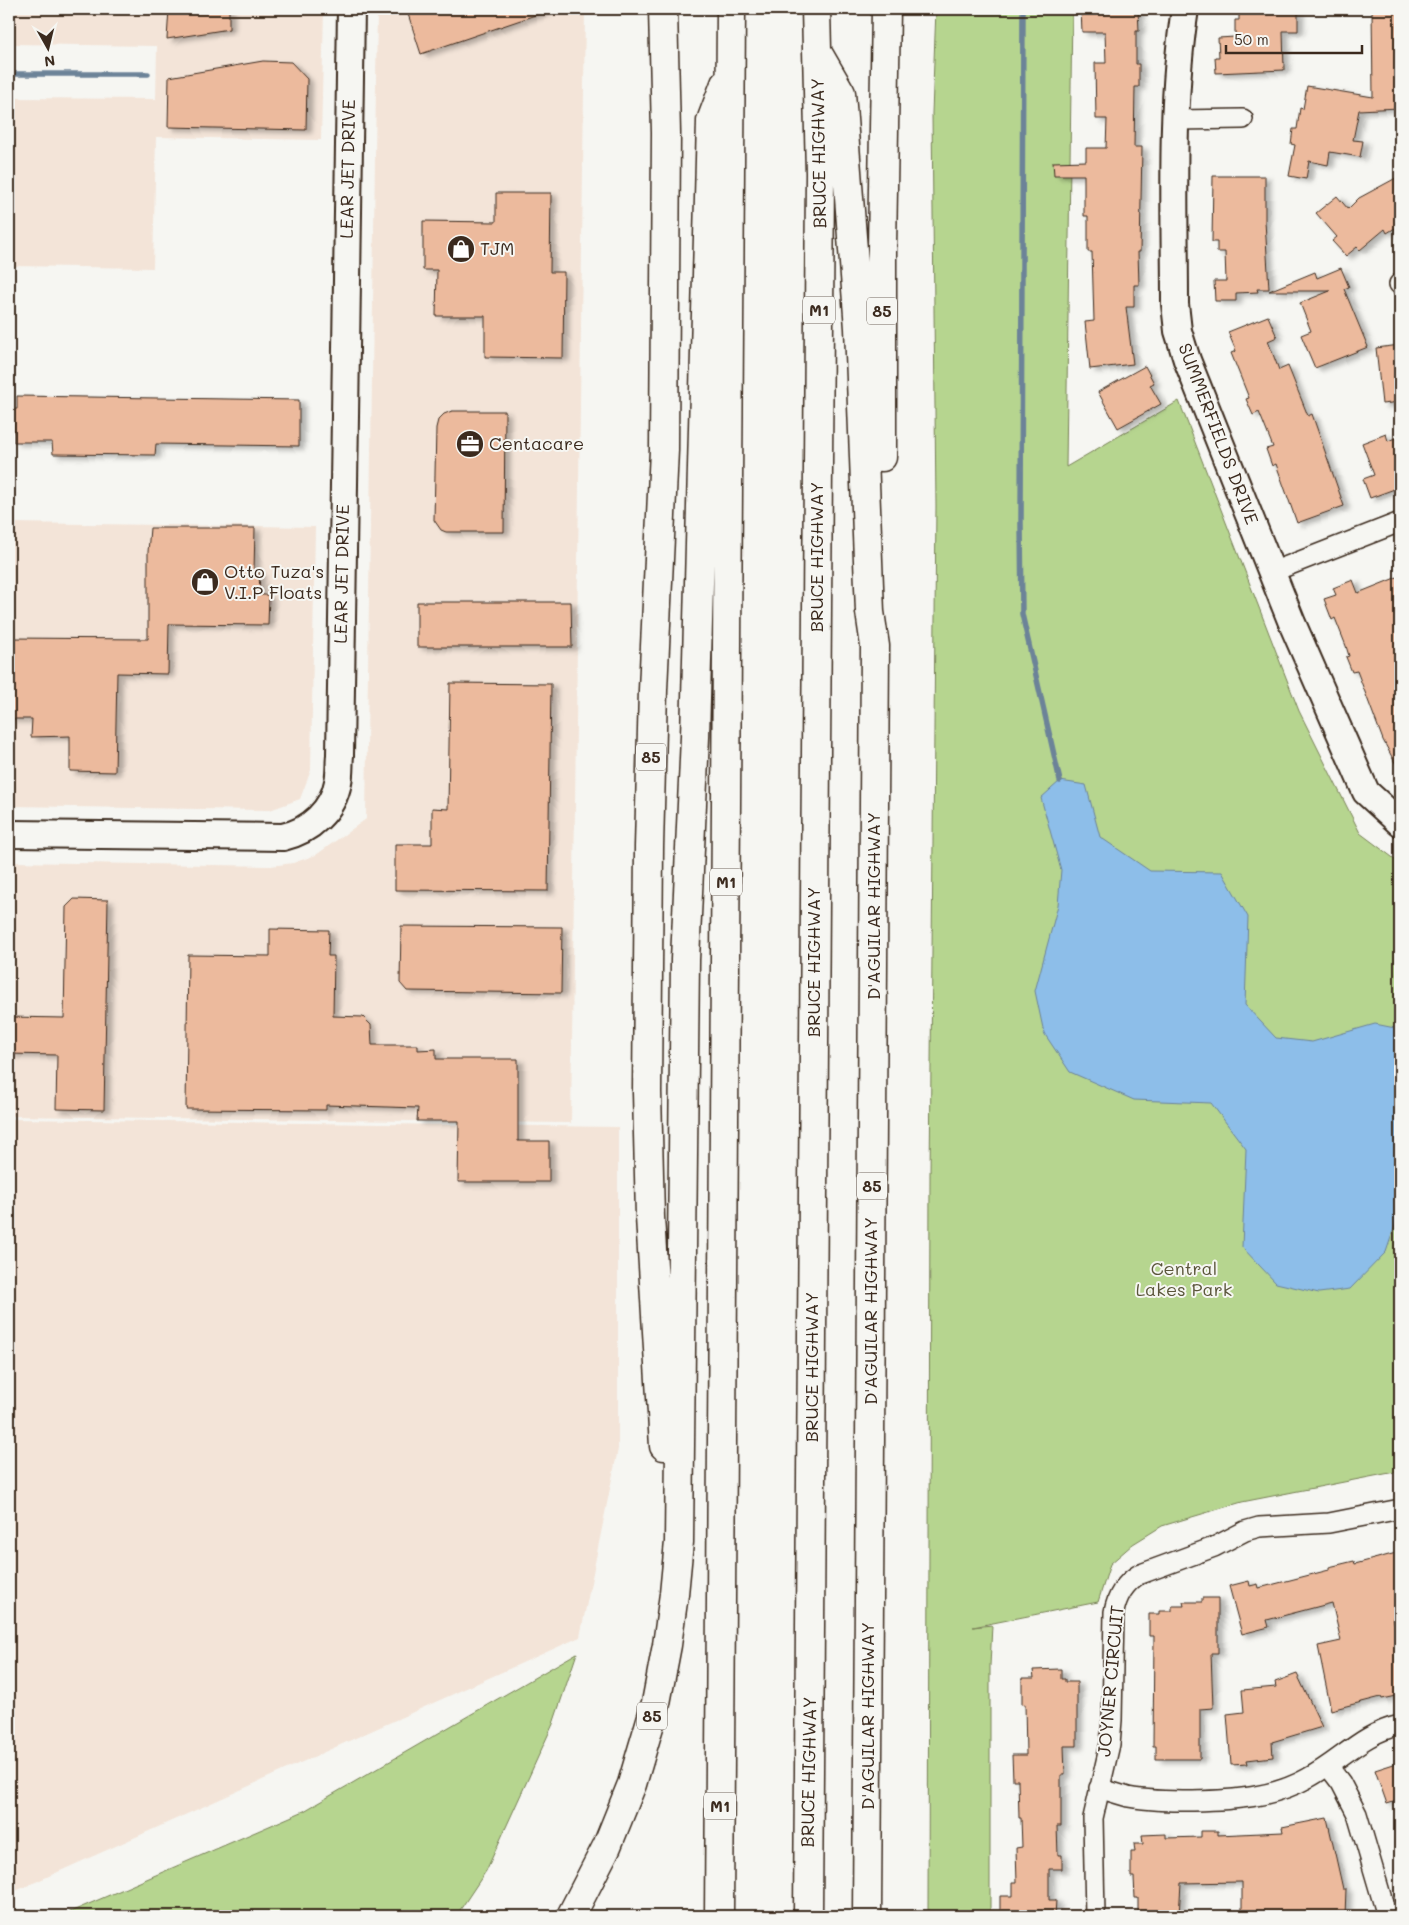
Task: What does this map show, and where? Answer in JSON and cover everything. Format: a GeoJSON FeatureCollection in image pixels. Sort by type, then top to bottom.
{"type":"FeatureCollection","features":[{"type":"Feature","properties":{"kind":"highway","name":"85"},"geometry":{"type":"LineString","coordinates":[[571,1916],[607,1846],[632,1784],[656,1703],[674,1594],[680,1503],[665,1458],[650,1217],[647,1092],[649,846],[653,690],[664,450],[666,133],[663,9]]}},
{"type":"Feature","properties":{"kind":"highway","name":"M1"},"geometry":{"type":"LineString","coordinates":[[719,1916],[731,9]]}},
{"type":"Feature","properties":{"kind":"highway","name":"BRUCE HIGHWAY"},"geometry":{"type":"LineString","coordinates":[[808,1916],[820,183],[816,9]]}},
{"type":"Feature","properties":{"kind":"highway","name":"85"},"geometry":{"type":"LineString","coordinates":[[875,646],[882,613],[882,248],[886,9]]}},
{"type":"Feature","properties":{"kind":"highway"},"geometry":{"type":"LineString","coordinates":[[817,51],[841,94],[859,328],[870,612],[875,646]]}},
{"type":"Feature","properties":{"kind":"highway"},"geometry":{"type":"LineString","coordinates":[[680,1503],[685,960],[695,737],[711,121],[731,69]]}},
{"type":"Feature","properties":{"kind":"highway","name":"D'AGUILAR HIGHWAY"},"geometry":{"type":"LineString","coordinates":[[867,1916],[875,646]]}},
{"type":"Feature","properties":{"kind":"street","name":"LEAR JET DRIVE"},"geometry":{"type":"LineString","coordinates":[[9,834],[283,837],[305,829],[320,817],[336,791],[340,755],[351,9]]}},
{"type":"Feature","properties":{"kind":"street","name":"SUMMERFIELDS DRIVE"},"geometry":{"type":"LineString","coordinates":[[1185,9],[1180,42],[1176,120],[1175,304],[1178,331],[1187,360],[1292,623],[1366,792],[1400,823]]}},
{"type":"Feature","properties":{"kind":"street"},"geometry":{"type":"LineString","coordinates":[[1176,120],[1243,119]]}},
{"type":"Feature","properties":{"kind":"street"},"geometry":{"type":"LineString","coordinates":[[1272,572],[1400,522]]}},
{"type":"Feature","properties":{"kind":"street","name":"JOYNER CIRCUIT"},"geometry":{"type":"LineString","coordinates":[[1094,1916],[1093,1818],[1110,1744],[1114,1612],[1116,1602],[1122,1590],[1129,1581],[1138,1575],[1214,1547],[1245,1531],[1259,1527],[1329,1523],[1400,1510]]}},
{"type":"Feature","properties":{"kind":"street"},"geometry":{"type":"LineString","coordinates":[[1099,1788],[1150,1800],[1184,1801],[1248,1798],[1288,1788],[1308,1779],[1370,1735],[1400,1725]]}},
{"type":"Feature","properties":{"kind":"street"},"geometry":{"type":"LineString","coordinates":[[1328,1766],[1341,1783],[1357,1814],[1387,1916]]}},
{"type":"Feature","properties":{"kind":"shaded area"},"geometry":{"type":"Polygon","coordinates":[[[9,9],[324,9],[321,140],[156,137],[153,268],[9,266],[9,98],[156,99],[157,46],[9,44],[9,9]]]}},
{"type":"Feature","properties":{"kind":"shaded area"},"geometry":{"type":"Polygon","coordinates":[[[377,9],[585,9],[571,1123],[9,1116],[9,862],[271,866],[293,863],[316,855],[366,819],[377,9]]]}},
{"type":"Feature","properties":{"kind":"shaded area"},"geometry":{"type":"Polygon","coordinates":[[[9,523],[315,527],[311,770],[300,799],[270,810],[9,806],[9,523]]]}},
{"type":"Feature","properties":{"kind":"shaded area"},"geometry":{"type":"Polygon","coordinates":[[[9,1119],[618,1127],[618,1449],[580,1637],[9,1894],[9,1119]]]}},
{"type":"Feature","properties":{"kind":"green space","name":"Central Lakes Park"},"geometry":{"type":"Polygon","coordinates":[[[936,9],[1072,9],[1066,467],[1179,401],[1299,711],[1360,833],[1400,863],[1400,1471],[1242,1502],[1162,1526],[1133,1544],[1110,1564],[1098,1602],[973,1627],[992,1625],[990,1666],[990,1916],[928,1916],[930,1177],[936,506],[932,113],[936,9]]]}},
{"type":"Feature","properties":{"kind":"green space"},"geometry":{"type":"Polygon","coordinates":[[[577,1653],[553,1724],[486,1871],[456,1916],[61,1916],[304,1811],[577,1653]]]}},
{"type":"Feature","properties":{"kind":"water"},"geometry":{"type":"Polygon","coordinates":[[[1060,781],[1086,785],[1100,837],[1150,871],[1222,872],[1248,917],[1245,1005],[1276,1038],[1312,1042],[1375,1024],[1400,1029],[1400,1211],[1386,1252],[1350,1289],[1319,1293],[1276,1283],[1242,1247],[1246,1149],[1211,1103],[1134,1100],[1070,1072],[1044,1033],[1035,991],[1058,905],[1061,870],[1041,798],[1060,781]]]}},
{"type":"Feature","properties":{"kind":"building"},"geometry":{"type":"Polygon","coordinates":[[[169,9],[229,9],[229,29],[167,39],[169,9]]]}},
{"type":"Feature","properties":{"kind":"building"},"geometry":{"type":"Polygon","coordinates":[[[424,9],[547,9],[547,11],[421,54],[408,14],[424,9]]]}},
{"type":"Feature","properties":{"kind":"building"},"geometry":{"type":"Polygon","coordinates":[[[1081,9],[1138,9],[1139,31],[1136,31],[1136,64],[1139,64],[1139,87],[1135,87],[1134,147],[1142,147],[1140,252],[1138,252],[1139,285],[1134,285],[1134,307],[1126,307],[1133,364],[1090,369],[1085,322],[1094,321],[1092,252],[1088,252],[1088,216],[1084,216],[1084,175],[1054,175],[1053,162],[1086,161],[1086,148],[1106,148],[1107,119],[1096,119],[1095,63],[1106,63],[1105,32],[1082,32],[1081,9]]]}},
{"type":"Feature","properties":{"kind":"building"},"geometry":{"type":"Polygon","coordinates":[[[1239,9],[1298,9],[1298,31],[1283,31],[1284,70],[1216,73],[1215,57],[1219,57],[1218,38],[1235,37],[1235,20],[1239,20],[1239,9]]]}},
{"type":"Feature","properties":{"kind":"building"},"geometry":{"type":"Polygon","coordinates":[[[1372,9],[1400,9],[1400,101],[1395,101],[1399,102],[1399,108],[1359,110],[1353,140],[1363,141],[1360,157],[1330,152],[1328,165],[1309,161],[1306,179],[1289,176],[1295,145],[1291,144],[1293,129],[1297,129],[1300,108],[1303,109],[1307,86],[1373,97],[1372,9]]]}},
{"type":"Feature","properties":{"kind":"building"},"geometry":{"type":"Polygon","coordinates":[[[263,61],[291,62],[307,79],[306,130],[168,127],[169,77],[263,61]]]}},
{"type":"Feature","properties":{"kind":"building"},"geometry":{"type":"Polygon","coordinates":[[[1213,176],[1265,176],[1265,221],[1269,289],[1257,289],[1258,292],[1236,293],[1236,301],[1215,301],[1214,281],[1226,281],[1225,252],[1217,252],[1217,242],[1212,242],[1213,176]]]}},
{"type":"Feature","properties":{"kind":"building"},"geometry":{"type":"Polygon","coordinates":[[[1396,178],[1400,186],[1400,225],[1387,233],[1385,229],[1360,250],[1357,247],[1346,256],[1332,241],[1337,237],[1316,213],[1337,196],[1348,209],[1359,198],[1396,178]]]}},
{"type":"Feature","properties":{"kind":"building"},"geometry":{"type":"Polygon","coordinates":[[[496,193],[551,193],[550,272],[564,272],[563,358],[485,357],[485,316],[436,316],[437,270],[423,270],[423,221],[496,222],[496,193]]]}},
{"type":"Feature","properties":{"kind":"building"},"geometry":{"type":"Polygon","coordinates":[[[1341,268],[1349,287],[1344,289],[1368,347],[1315,368],[1301,335],[1311,331],[1300,303],[1330,291],[1269,291],[1315,272],[1317,278],[1341,268]]]}},
{"type":"Feature","properties":{"kind":"building"},"geometry":{"type":"Polygon","coordinates":[[[1268,316],[1277,337],[1268,341],[1279,370],[1288,366],[1308,416],[1312,414],[1344,506],[1297,523],[1276,464],[1272,466],[1266,449],[1273,447],[1259,412],[1253,415],[1246,399],[1249,398],[1231,353],[1236,351],[1228,332],[1268,316]]]}},
{"type":"Feature","properties":{"kind":"building"},"geometry":{"type":"Polygon","coordinates":[[[1400,345],[1400,402],[1382,404],[1376,348],[1400,345]]]}},
{"type":"Feature","properties":{"kind":"building"},"geometry":{"type":"Polygon","coordinates":[[[1145,366],[1154,383],[1150,385],[1161,404],[1118,428],[1098,392],[1145,366]]]}},
{"type":"Feature","properties":{"kind":"building"},"geometry":{"type":"Polygon","coordinates":[[[17,396],[299,400],[299,446],[156,444],[155,455],[53,454],[52,442],[14,442],[14,409],[17,409],[17,396]]]}},
{"type":"Feature","properties":{"kind":"building"},"geometry":{"type":"Polygon","coordinates":[[[452,411],[505,411],[504,532],[446,532],[441,530],[434,520],[436,428],[438,420],[444,414],[452,411]]]}},
{"type":"Feature","properties":{"kind":"building"},"geometry":{"type":"Polygon","coordinates":[[[1386,434],[1388,441],[1400,436],[1400,487],[1370,498],[1363,479],[1374,475],[1362,443],[1386,434]]]}},
{"type":"Feature","properties":{"kind":"building"},"geometry":{"type":"Polygon","coordinates":[[[150,528],[255,528],[254,571],[259,571],[260,595],[269,595],[268,625],[169,624],[168,674],[117,673],[115,772],[70,771],[70,736],[31,737],[32,719],[9,719],[9,638],[148,639],[148,552],[150,528]]]}},
{"type":"Feature","properties":{"kind":"building"},"geometry":{"type":"Polygon","coordinates":[[[1400,576],[1400,772],[1383,740],[1357,671],[1352,672],[1346,657],[1349,656],[1346,646],[1335,618],[1332,620],[1324,599],[1336,595],[1333,588],[1353,580],[1358,593],[1400,576]]]}},
{"type":"Feature","properties":{"kind":"building"},"geometry":{"type":"Polygon","coordinates":[[[417,602],[571,602],[572,647],[417,647],[417,602]]]}},
{"type":"Feature","properties":{"kind":"building"},"geometry":{"type":"Polygon","coordinates":[[[450,683],[551,684],[548,891],[395,890],[395,844],[432,844],[432,808],[448,809],[450,683]]]}},
{"type":"Feature","properties":{"kind":"building"},"geometry":{"type":"Polygon","coordinates":[[[74,899],[108,900],[104,1110],[56,1109],[57,1055],[9,1054],[9,1017],[64,1018],[66,907],[74,899]]]}},
{"type":"Feature","properties":{"kind":"building"},"geometry":{"type":"Polygon","coordinates":[[[401,926],[562,927],[561,993],[407,991],[400,983],[401,926]]]}},
{"type":"Feature","properties":{"kind":"building"},"geometry":{"type":"Polygon","coordinates":[[[270,929],[329,930],[328,956],[334,956],[333,1016],[363,1017],[371,1025],[372,1045],[418,1045],[418,1050],[436,1049],[436,1059],[518,1059],[518,1141],[549,1141],[549,1182],[458,1182],[459,1121],[417,1121],[418,1108],[326,1105],[326,1110],[186,1109],[188,955],[270,956],[270,929]]]}},
{"type":"Feature","properties":{"kind":"building"},"geometry":{"type":"Polygon","coordinates":[[[1400,1552],[1400,1615],[1393,1617],[1400,1651],[1400,1695],[1382,1699],[1381,1697],[1331,1710],[1318,1646],[1341,1641],[1332,1603],[1267,1620],[1269,1627],[1242,1634],[1229,1586],[1249,1581],[1250,1586],[1258,1584],[1259,1588],[1329,1570],[1329,1567],[1354,1561],[1355,1564],[1400,1552]]]}},
{"type":"Feature","properties":{"kind":"building"},"geometry":{"type":"Polygon","coordinates":[[[1202,1598],[1218,1598],[1218,1653],[1211,1653],[1213,1708],[1200,1709],[1200,1759],[1156,1759],[1156,1746],[1153,1746],[1154,1636],[1149,1636],[1149,1614],[1159,1614],[1159,1611],[1172,1611],[1172,1606],[1184,1606],[1183,1602],[1202,1602],[1202,1598]]]}},
{"type":"Feature","properties":{"kind":"building"},"geometry":{"type":"Polygon","coordinates":[[[1061,1669],[1061,1679],[1065,1679],[1065,1682],[1077,1682],[1077,1746],[1064,1746],[1065,1775],[1061,1775],[1061,1826],[1057,1826],[1058,1855],[1062,1855],[1062,1869],[1049,1869],[1049,1900],[1056,1900],[1055,1916],[1000,1916],[1000,1896],[1013,1896],[1013,1882],[1017,1882],[1016,1848],[1022,1847],[1018,1780],[1013,1780],[1012,1755],[1026,1755],[1025,1704],[1022,1705],[1022,1678],[1034,1678],[1033,1670],[1061,1669]]]}},
{"type":"Feature","properties":{"kind":"building"},"geometry":{"type":"Polygon","coordinates":[[[1297,1674],[1322,1727],[1272,1742],[1273,1757],[1247,1760],[1248,1764],[1231,1765],[1227,1714],[1244,1712],[1242,1690],[1276,1687],[1275,1682],[1297,1674]]]}},
{"type":"Feature","properties":{"kind":"building"},"geometry":{"type":"Polygon","coordinates":[[[1400,1762],[1400,1800],[1387,1804],[1375,1770],[1400,1762]]]}},
{"type":"Feature","properties":{"kind":"building"},"geometry":{"type":"Polygon","coordinates":[[[1327,1818],[1343,1889],[1346,1889],[1345,1916],[1242,1916],[1242,1882],[1181,1883],[1179,1916],[1138,1916],[1138,1898],[1135,1898],[1134,1877],[1131,1877],[1131,1852],[1135,1852],[1134,1844],[1143,1844],[1142,1835],[1166,1834],[1166,1838],[1201,1837],[1201,1831],[1218,1831],[1218,1835],[1283,1832],[1282,1827],[1327,1818]]]}},
{"type":"Feature","properties":{"kind":"waterway"},"geometry":{"type":"LineString","coordinates":[[1023,9],[1022,614],[1060,781]]}},
{"type":"Feature","properties":{"kind":"waterway"},"geometry":{"type":"LineString","coordinates":[[9,74],[148,74]]}},
{"type":"Feature","properties":{"kind":"place","name":"TJM"},"geometry":{"type":"Point","coordinates":[461,249]}},
{"type":"Feature","properties":{"kind":"place","name":"Centacare"},"geometry":{"type":"Point","coordinates":[470,444]}},
{"type":"Feature","properties":{"kind":"place","name":"Otto Tuza's V.I.P Floats"},"geometry":{"type":"Point","coordinates":[205,582]}}]}
